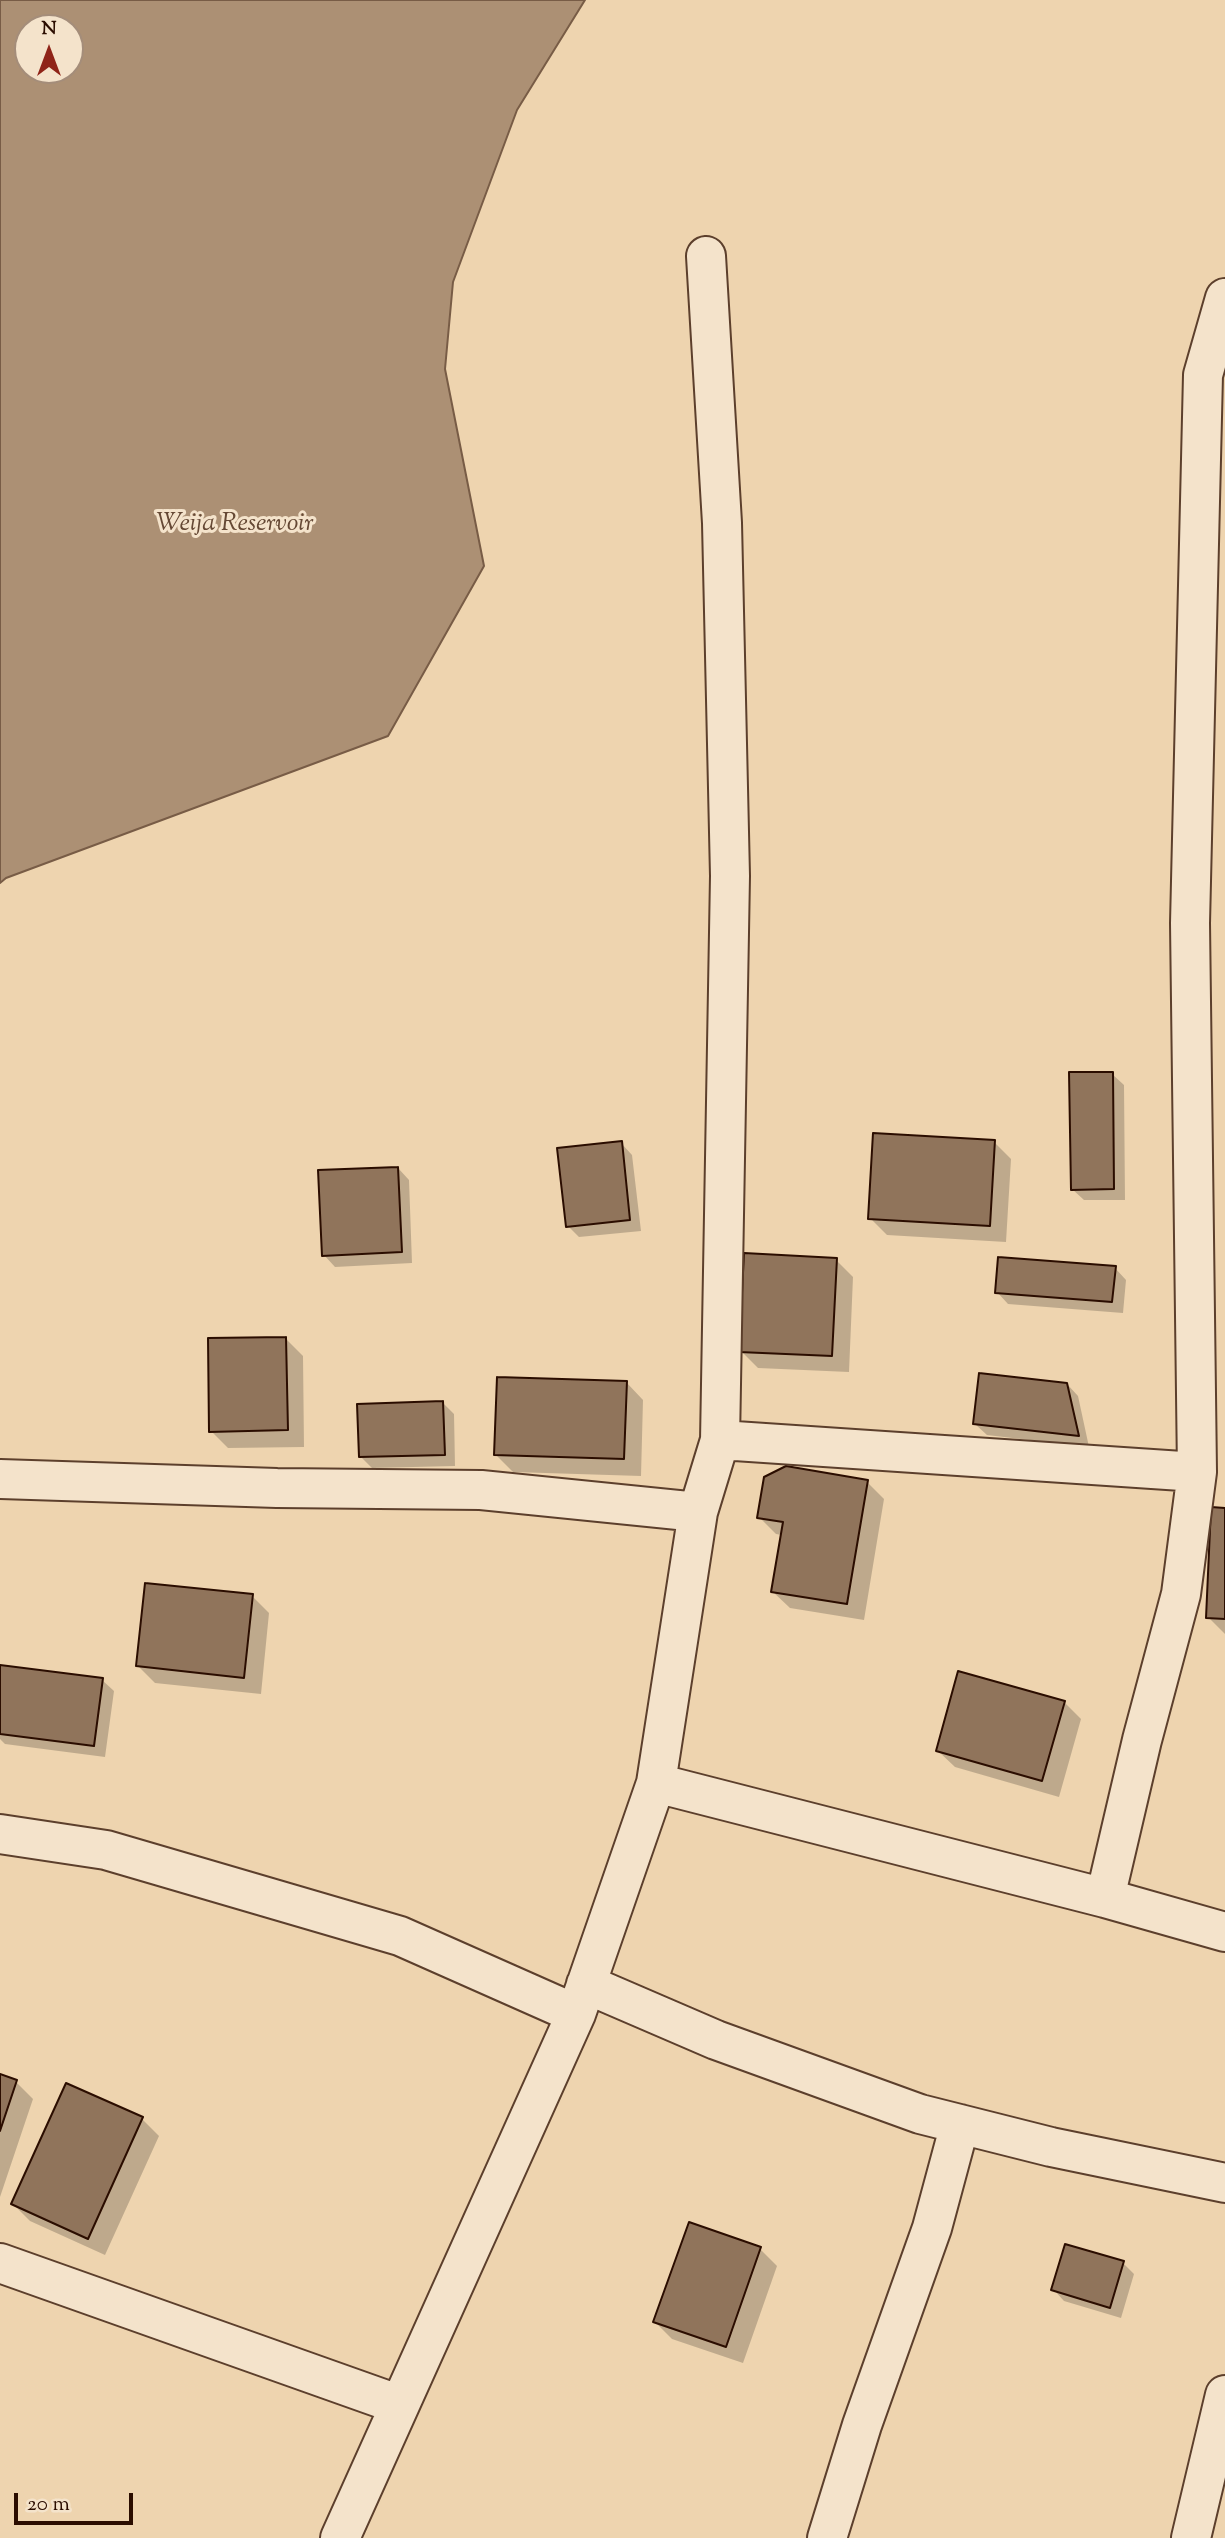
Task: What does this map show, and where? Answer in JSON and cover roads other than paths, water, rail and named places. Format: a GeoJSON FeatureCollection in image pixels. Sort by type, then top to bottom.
{"type":"FeatureCollection","features":[{"type":"Feature","properties":{"kind":"street"},"geometry":{"type":"LineString","coordinates":[[340,2538],[581,1999],[656,1783],[698,1512],[720,1440],[730,876],[722,523],[706,256]]}},
{"type":"Feature","properties":{"kind":"street"},"geometry":{"type":"LineString","coordinates":[[1105,1898],[1142,1740],[1181,1594],[1197,1472],[1190,923],[1203,375],[1225,298]]}},
{"type":"Feature","properties":{"kind":"street"},"geometry":{"type":"LineString","coordinates":[[720,1440],[1197,1472]]}},
{"type":"Feature","properties":{"kind":"street"},"geometry":{"type":"LineString","coordinates":[[0,1479],[277,1489],[481,1490],[698,1512]]}},
{"type":"Feature","properties":{"kind":"street"},"geometry":{"type":"LineString","coordinates":[[656,1783],[1105,1898],[1225,1932]]}},
{"type":"Feature","properties":{"kind":"street"},"geometry":{"type":"LineString","coordinates":[[0,1833],[106,1850],[400,1936],[581,1999],[716,2040],[920,2115],[1051,2147],[1225,2183]]}},
{"type":"Feature","properties":{"kind":"street"},"geometry":{"type":"LineString","coordinates":[[827,2538],[862,2424],[932,2228],[960,2124]]}},
{"type":"Feature","properties":{"kind":"street"},"geometry":{"type":"LineString","coordinates":[[0,2263],[400,2405]]}},
{"type":"Feature","properties":{"kind":"street"},"geometry":{"type":"LineString","coordinates":[[1191,2538],[1225,2395]]}},
{"type":"Feature","properties":{"kind":"water","name":"Weija Reservoir"},"geometry":{"type":"Polygon","coordinates":[[[0,0],[585,0],[517,110],[453,282],[445,369],[484,566],[388,736],[6,878],[0,883],[0,0]]]}}]}
